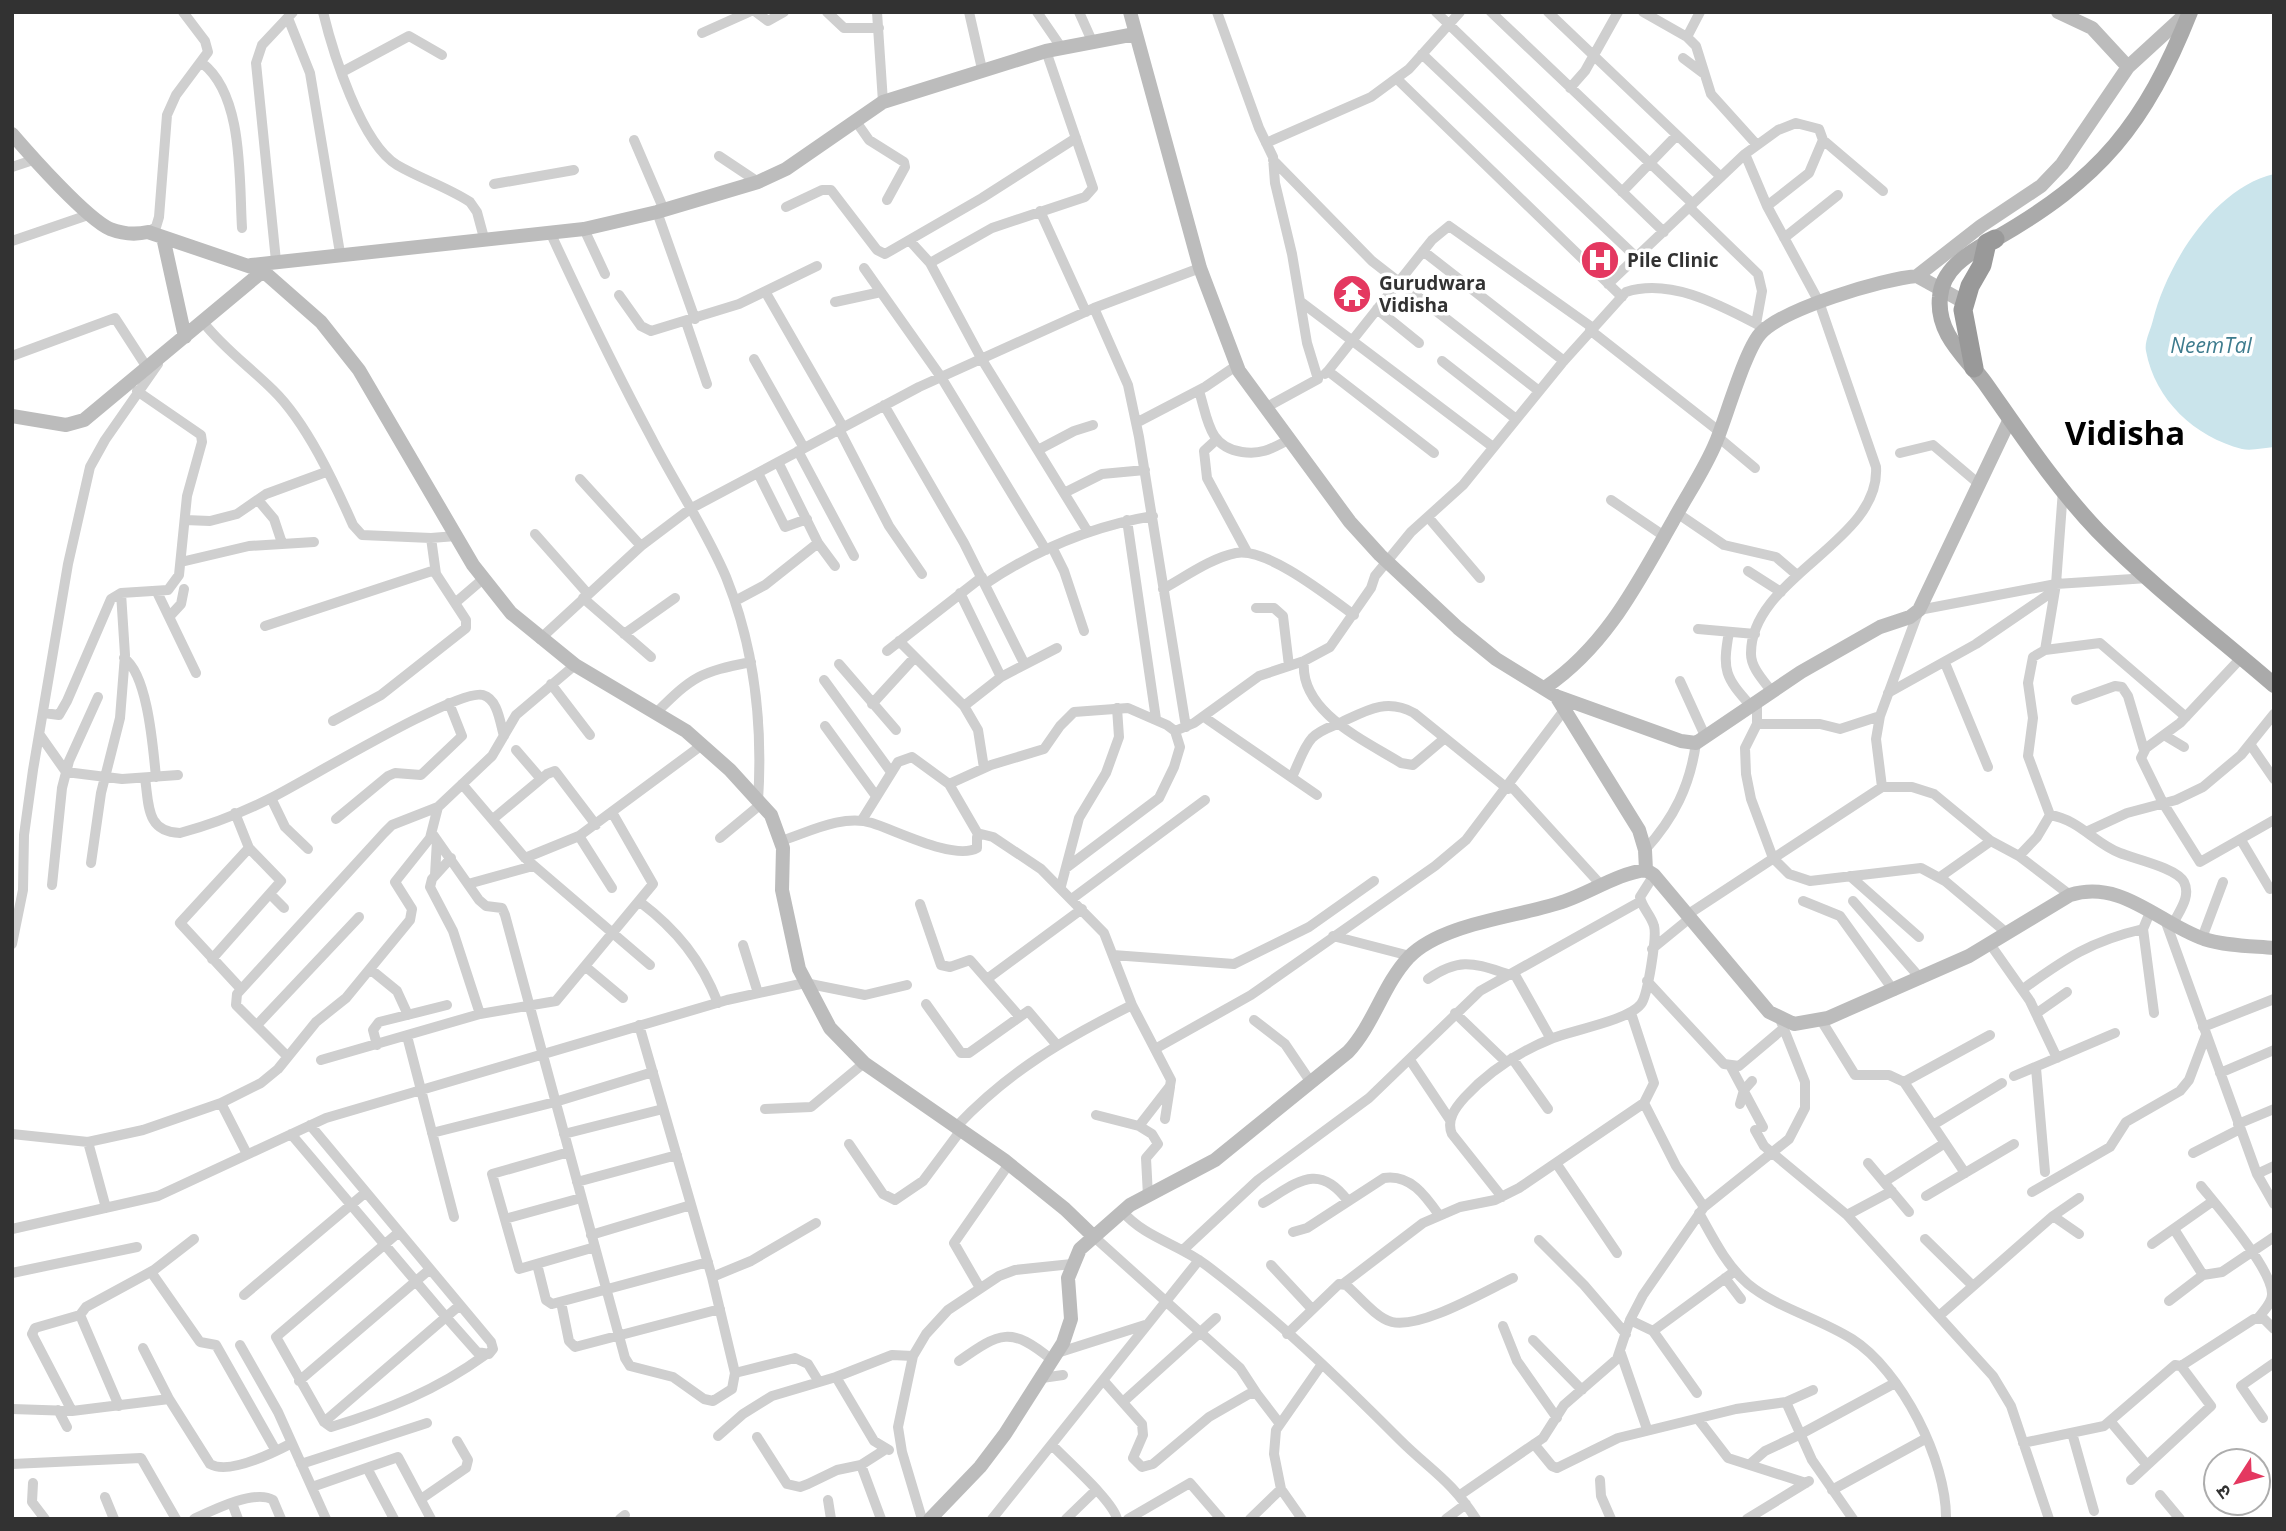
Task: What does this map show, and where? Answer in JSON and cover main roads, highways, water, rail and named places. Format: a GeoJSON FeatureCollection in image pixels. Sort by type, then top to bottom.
{"type":"FeatureCollection","features":[{"type":"Feature","properties":{"kind":"highway"},"geometry":{"type":"LineString","coordinates":[[1974,368],[1962,319],[1964,302],[1991,241]]}},
{"type":"Feature","properties":{"kind":"main road"},"geometry":{"type":"LineString","coordinates":[[2189,12],[2150,97],[2108,155],[2064,196],[1991,241],[1947,261],[1940,303],[1947,334],[1960,354],[1974,368],[2063,490],[2098,530],[2148,578],[2274,685]]}},
{"type":"Feature","properties":{"kind":"water","name":"NeemTal"},"geometry":{"type":"Polygon","coordinates":[[[2274,174],[2274,447],[2246,450],[2208,436],[2180,414],[2158,385],[2151,369],[2146,344],[2169,276],[2196,231],[2232,195],[2252,182],[2274,174]]]}},
{"type":"Feature","properties":{"kind":"place","name":"Pile Clinic"},"geometry":{"type":"Point","coordinates":[1600,260]}},
{"type":"Feature","properties":{"kind":"place","name":"Gurudwara Vidisha"},"geometry":{"type":"Point","coordinates":[1352,294]}},
{"type":"Feature","properties":{"kind":"district","name":"Vidisha"},"geometry":{"type":"Point","coordinates":[2125,432]}}]}
